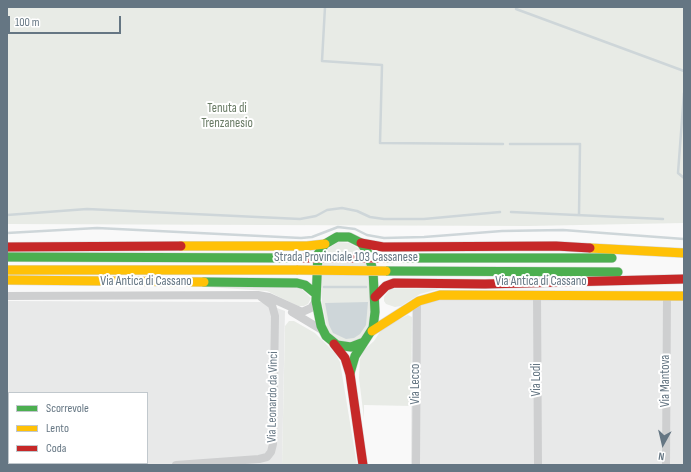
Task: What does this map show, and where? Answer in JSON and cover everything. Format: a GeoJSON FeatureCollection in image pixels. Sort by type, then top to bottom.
{"type":"FeatureCollection","features":[{"type":"Feature","properties":{"kind":"main road"},"geometry":{"type":"LineString","coordinates":[[7,246],[311,246],[325,244],[335,238],[343,237],[353,238],[361,243],[383,247],[556,246],[684,253]]}},
{"type":"Feature","properties":{"kind":"main road"},"geometry":{"type":"LineString","coordinates":[[350,374],[355,356],[372,331],[375,320],[375,301],[370,258],[361,243]]}},
{"type":"Feature","properties":{"kind":"main road"},"geometry":{"type":"LineString","coordinates":[[325,244],[317,258],[316,298],[322,330],[344,358],[350,374],[363,465]]}},
{"type":"Feature","properties":{"kind":"main road","name":"Strada Provinciale 103 Cassanese"},"geometry":{"type":"LineString","coordinates":[[7,257],[684,258]]}},
{"type":"Feature","properties":{"kind":"main road","name":"Strada Provinciale 103 Cassanese"},"geometry":{"type":"LineString","coordinates":[[7,270],[684,272]]}},
{"type":"Feature","properties":{"kind":"main road"},"geometry":{"type":"LineString","coordinates":[[375,301],[386,286],[394,283],[485,284],[684,279]]}},
{"type":"Feature","properties":{"kind":"main road"},"geometry":{"type":"LineString","coordinates":[[7,280],[297,283],[306,286],[316,298]]}},
{"type":"Feature","properties":{"kind":"main road","name":"Via Antica di Cassano"},"geometry":{"type":"LineString","coordinates":[[372,331],[417,303],[440,295],[684,296]]}},
{"type":"Feature","properties":{"kind":"main road"},"geometry":{"type":"LineString","coordinates":[[375,301],[388,314],[403,312]]}},
{"type":"Feature","properties":{"kind":"main road"},"geometry":{"type":"LineString","coordinates":[[334,344],[351,347],[365,341]]}},
{"type":"Feature","properties":{"kind":"street","name":"Via Antica di Cassano"},"geometry":{"type":"LineString","coordinates":[[7,296],[258,295],[269,297],[302,312],[311,308],[316,298]]}},
{"type":"Feature","properties":{"kind":"street"},"geometry":{"type":"LineString","coordinates":[[258,295],[272,306],[275,316]]}},
{"type":"Feature","properties":{"kind":"street","name":"Via Lodi"},"geometry":{"type":"LineString","coordinates":[[537,295],[538,465]]}},
{"type":"Feature","properties":{"kind":"street","name":"Via Mantova"},"geometry":{"type":"LineString","coordinates":[[666,465],[667,296]]}},
{"type":"Feature","properties":{"kind":"street","name":"Via Lecco"},"geometry":{"type":"LineString","coordinates":[[416,465],[417,303]]}},
{"type":"Feature","properties":{"kind":"street","name":"Via Antica di Cassano"},"geometry":{"type":"LineString","coordinates":[[283,304],[297,316],[322,330]]}},
{"type":"Feature","properties":{"kind":"street"},"geometry":{"type":"LineString","coordinates":[[275,316],[278,308],[283,304]]}},
{"type":"Feature","properties":{"kind":"street","name":"Via Leonardo da Vinci"},"geometry":{"type":"LineString","coordinates":[[176,465],[259,459],[266,457],[271,453],[273,444],[275,316]]}},
{"type":"Feature","properties":{"kind":"shaded area"},"geometry":{"type":"Polygon","coordinates":[[[684,291],[684,465],[411,465],[412,299],[684,291]]]}},
{"type":"Feature","properties":{"kind":"shaded area"},"geometry":{"type":"Polygon","coordinates":[[[7,301],[261,302],[285,311],[282,465],[7,465],[7,301]]]}},
{"type":"Feature","properties":{"kind":"shaded area"},"geometry":{"type":"Polygon","coordinates":[[[368,302],[366,325],[360,334],[354,338],[346,339],[333,333],[329,325],[325,303],[368,302]]]}},
{"type":"Feature","properties":{"kind":"green space","name":"Tenuta di Trenzanesio"},"geometry":{"type":"Polygon","coordinates":[[[7,7],[684,7],[684,223],[528,226],[7,224],[7,7]]]}},
{"type":"Feature","properties":{"kind":"green space"},"geometry":{"type":"Polygon","coordinates":[[[338,242],[349,243],[360,249],[366,262],[371,297],[369,325],[361,338],[353,342],[340,341],[331,335],[327,327],[322,303],[321,273],[327,249],[338,242]]]}},
{"type":"Feature","properties":{"kind":"green space"},"geometry":{"type":"Polygon","coordinates":[[[296,283],[311,298],[308,304],[304,306],[298,306],[267,291],[208,287],[296,283]]]}},
{"type":"Feature","properties":{"kind":"green space"},"geometry":{"type":"Polygon","coordinates":[[[390,289],[439,289],[420,294],[401,306],[395,307],[386,304],[384,301],[384,297],[390,289]]]}},
{"type":"Feature","properties":{"kind":"green space"},"geometry":{"type":"Polygon","coordinates":[[[408,315],[412,317],[411,406],[364,405],[364,419],[359,378],[360,359],[364,350],[374,341],[383,327],[408,315]]]}},
{"type":"Feature","properties":{"kind":"green space"},"geometry":{"type":"Polygon","coordinates":[[[289,321],[294,321],[315,333],[335,353],[340,362],[357,465],[282,465],[285,326],[289,321]]]}},
{"type":"Feature","properties":{"kind":"waterway"},"geometry":{"type":"LineString","coordinates":[[325,7],[322,61],[382,65],[380,143],[503,144]]}},
{"type":"Feature","properties":{"kind":"waterway"},"geometry":{"type":"LineString","coordinates":[[516,9],[684,71]]}},
{"type":"Feature","properties":{"kind":"waterway"},"geometry":{"type":"LineString","coordinates":[[684,93],[678,173],[684,178]]}},
{"type":"Feature","properties":{"kind":"waterway"},"geometry":{"type":"LineString","coordinates":[[510,144],[580,144],[579,215]]}},
{"type":"Feature","properties":{"kind":"waterway"},"geometry":{"type":"LineString","coordinates":[[7,215],[87,209],[300,219],[316,216],[327,210],[342,208],[357,211],[370,217],[384,219],[424,219],[500,212]]}},
{"type":"Feature","properties":{"kind":"waterway"},"geometry":{"type":"LineString","coordinates":[[511,212],[663,219]]}},
{"type":"Feature","properties":{"kind":"waterway"},"geometry":{"type":"LineString","coordinates":[[7,233],[97,228],[301,238],[312,237],[338,227],[355,229],[367,235],[384,238],[424,237],[502,231],[563,230],[684,239]]}},
{"type":"Feature","properties":{"kind":"waterway"},"geometry":{"type":"LineString","coordinates":[[324,287],[366,287]]}},
{"type":"Feature","properties":{"kind":"traffic: fast"},"geometry":{"type":"LineString","coordinates":[[337,237],[349,237],[361,243],[368,253],[373,271],[375,312],[373,328],[364,342],[351,347],[337,345],[326,336],[321,326],[316,301],[318,254],[325,244],[337,237]]}},
{"type":"Feature","properties":{"kind":"traffic: fast"},"geometry":{"type":"LineString","coordinates":[[7,257],[298,258]]}},
{"type":"Feature","properties":{"kind":"traffic: fast"},"geometry":{"type":"LineString","coordinates":[[386,258],[612,258]]}},
{"type":"Feature","properties":{"kind":"traffic: fast"},"geometry":{"type":"LineString","coordinates":[[386,271],[618,272]]}},
{"type":"Feature","properties":{"kind":"traffic: fast"},"geometry":{"type":"LineString","coordinates":[[204,282],[297,283],[305,285],[316,294]]}},
{"type":"Feature","properties":{"kind":"traffic: fast"},"geometry":{"type":"LineString","coordinates":[[350,373],[355,356],[364,342]]}},
{"type":"Feature","properties":{"kind":"traffic: slow"},"geometry":{"type":"LineString","coordinates":[[181,246],[307,246],[325,244]]}},
{"type":"Feature","properties":{"kind":"traffic: slow"},"geometry":{"type":"LineString","coordinates":[[590,248],[684,253]]}},
{"type":"Feature","properties":{"kind":"traffic: slow"},"geometry":{"type":"LineString","coordinates":[[7,270],[298,270]]}},
{"type":"Feature","properties":{"kind":"traffic: slow"},"geometry":{"type":"LineString","coordinates":[[298,270],[386,271]]}},
{"type":"Feature","properties":{"kind":"traffic: slow"},"geometry":{"type":"LineString","coordinates":[[7,280],[204,282]]}},
{"type":"Feature","properties":{"kind":"traffic: slow"},"geometry":{"type":"LineString","coordinates":[[372,331],[419,301],[440,295],[684,296]]}},
{"type":"Feature","properties":{"kind":"traffic: jam"},"geometry":{"type":"LineString","coordinates":[[361,243],[383,247],[556,246],[590,248]]}},
{"type":"Feature","properties":{"kind":"traffic: jam"},"geometry":{"type":"LineString","coordinates":[[7,247],[181,246]]}},
{"type":"Feature","properties":{"kind":"traffic: jam"},"geometry":{"type":"LineString","coordinates":[[298,258],[386,258]]}},
{"type":"Feature","properties":{"kind":"traffic: jam"},"geometry":{"type":"LineString","coordinates":[[375,297],[386,286],[394,283],[485,284],[684,279]]}},
{"type":"Feature","properties":{"kind":"traffic: jam"},"geometry":{"type":"LineString","coordinates":[[334,344],[345,358],[350,374],[363,465]]}}]}
